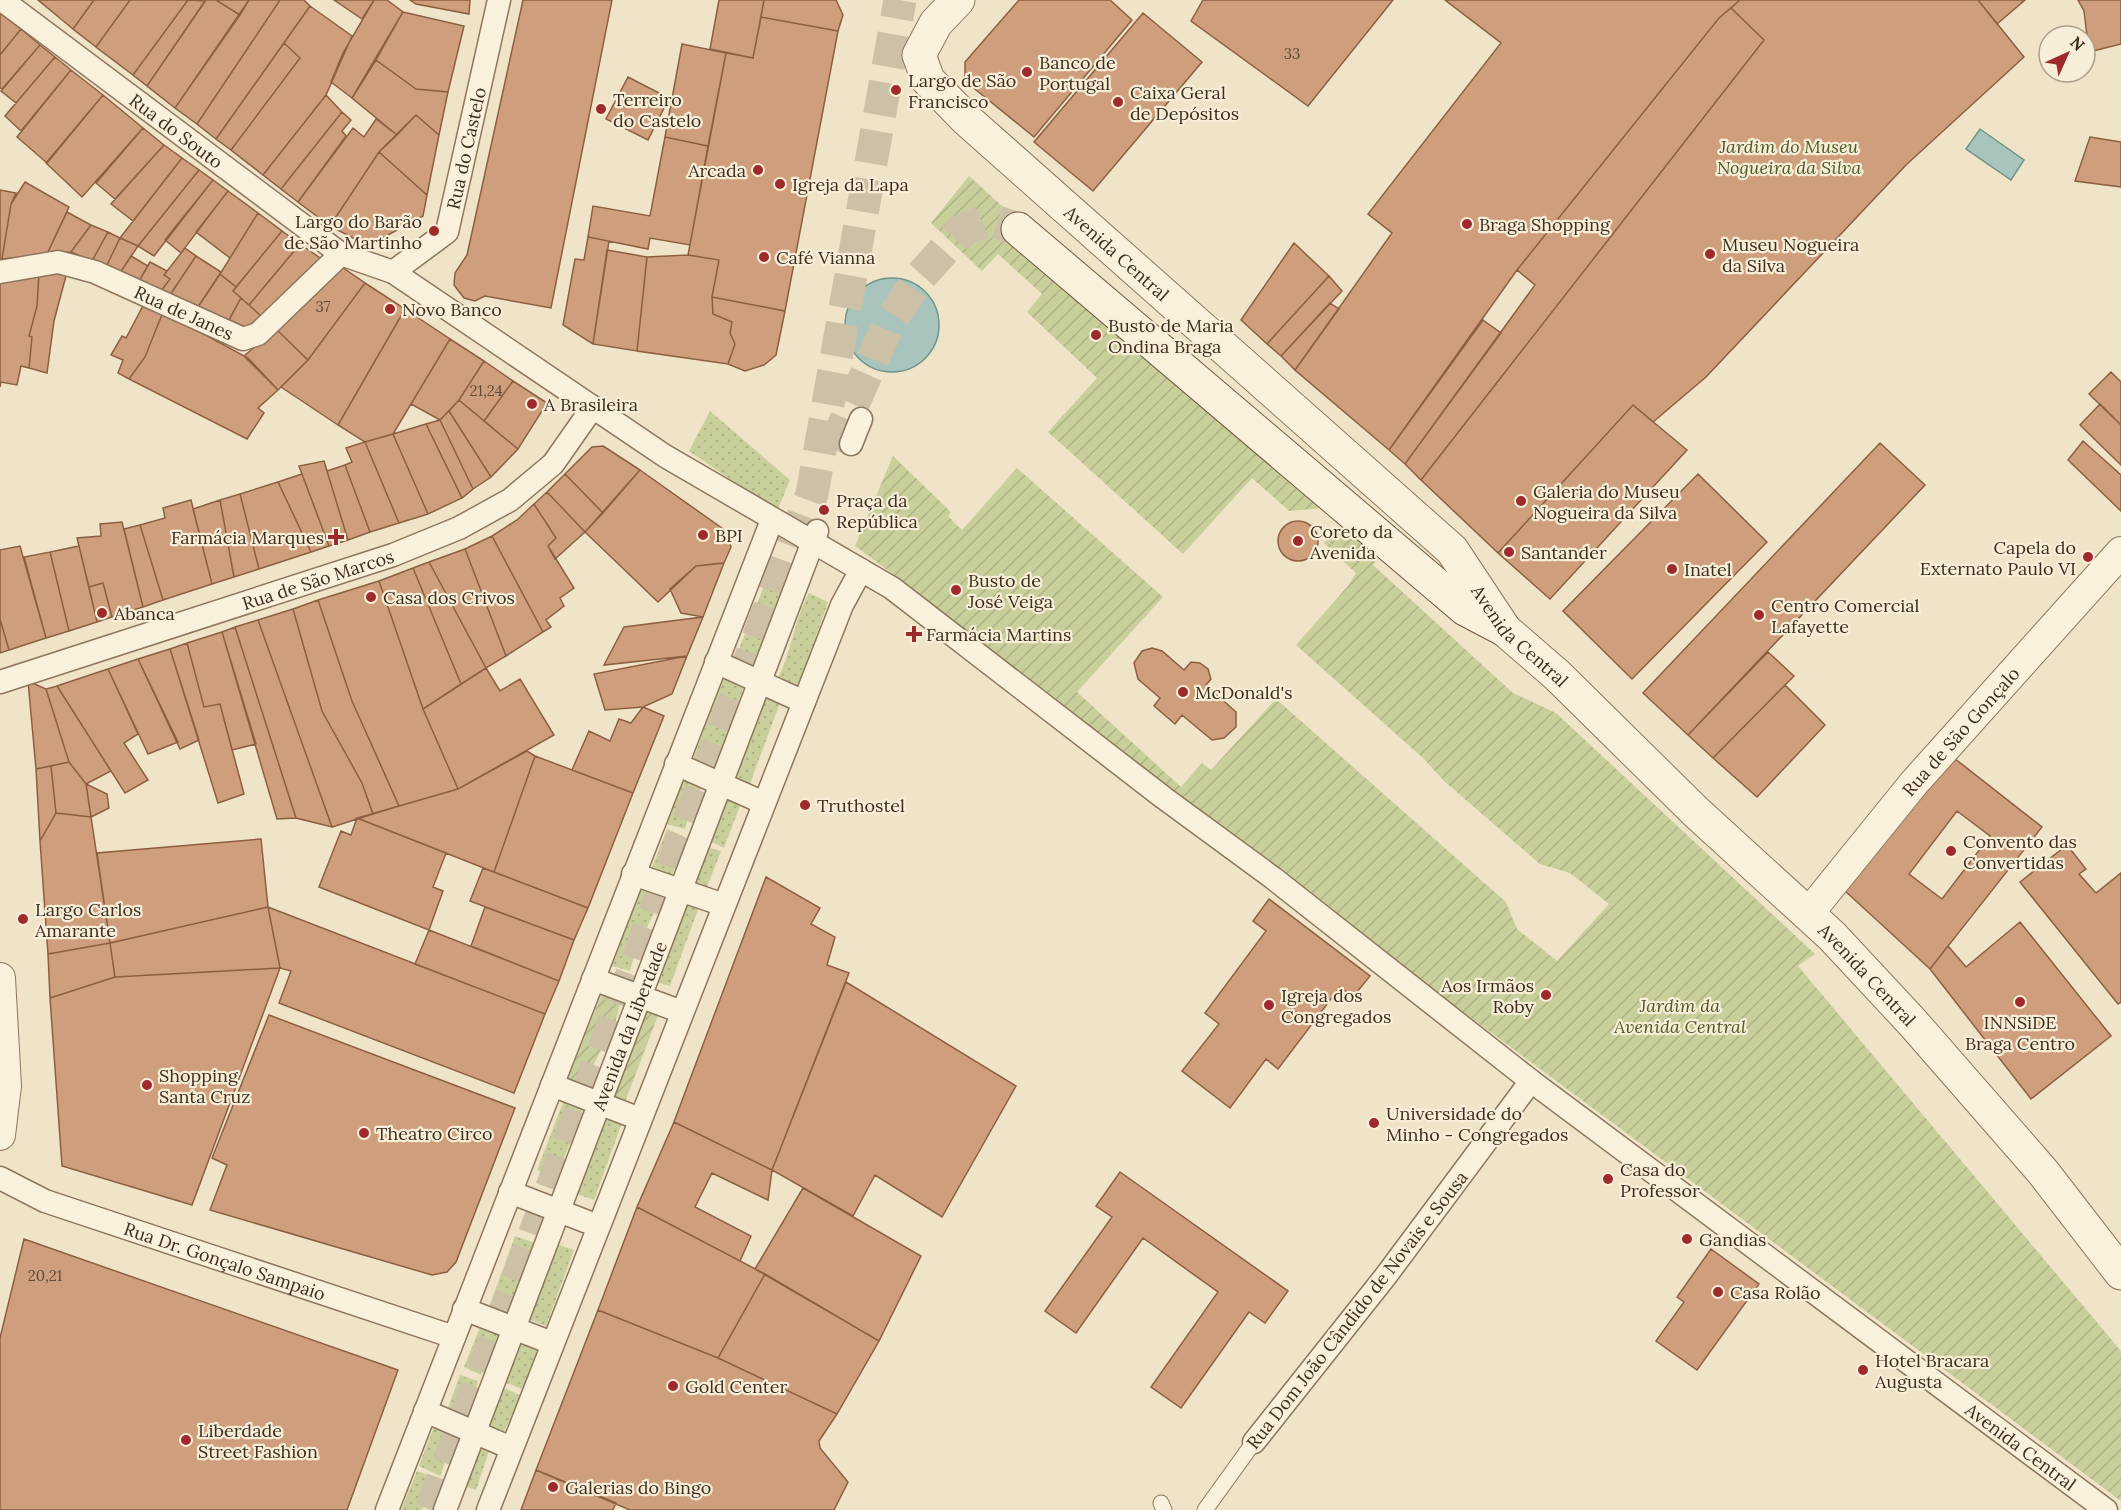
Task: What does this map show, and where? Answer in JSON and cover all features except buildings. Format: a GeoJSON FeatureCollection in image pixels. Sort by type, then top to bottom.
{"type":"FeatureCollection","features":[{"type":"Feature","properties":{"kind":"street","name":"Rua do Souto"},"geometry":{"type":"LineString","coordinates":[[2,0],[346,257]]}},
{"type":"Feature","properties":{"kind":"street","name":"Rua do Castelo"},"geometry":{"type":"LineString","coordinates":[[393,272],[447,232],[499,0]]}},
{"type":"Feature","properties":{"kind":"street","name":"Avenida Central"},"geometry":{"type":"LineString","coordinates":[[947,12],[919,55],[928,80],[967,120],[1452,550],[1505,630],[1557,675],[1696,812],[1832,936],[1956,1071],[2043,1172],[2121,1273]]}},
{"type":"Feature","properties":{"kind":"street"},"geometry":{"type":"LineString","coordinates":[[1018,229],[1465,609],[1505,630]]}},
{"type":"Feature","properties":{"kind":"street","name":"Rua de Janes"},"geometry":{"type":"LineString","coordinates":[[0,272],[58,262],[67,264],[95,272],[243,339],[258,334],[346,257]]}},
{"type":"Feature","properties":{"kind":"street","name":"Avenida Central"},"geometry":{"type":"LineString","coordinates":[[346,257],[393,272],[665,456],[772,520],[815,537],[861,570],[892,588],[1164,798],[1273,878],[1531,1081],[2106,1510]]}},
{"type":"Feature","properties":{"kind":"street","name":"Rua de São Marcos"},"geometry":{"type":"LineString","coordinates":[[0,682],[393,555],[459,528],[510,500],[553,464],[593,407]]}},
{"type":"Feature","properties":{"kind":"street"},"geometry":{"type":"LineString","coordinates":[[851,444],[861,419]]}},
{"type":"Feature","properties":{"kind":"street"},"geometry":{"type":"LineString","coordinates":[[387,1510],[772,520]]}},
{"type":"Feature","properties":{"kind":"street","name":"Avenida da Liberdade"},"geometry":{"type":"LineString","coordinates":[[445,1510],[815,537]]}},
{"type":"Feature","properties":{"kind":"street","name":"Rua de São Gonçalo"},"geometry":{"type":"LineString","coordinates":[[1808,914],[1914,783],[2121,552]]}},
{"type":"Feature","properties":{"kind":"street"},"geometry":{"type":"LineString","coordinates":[[488,1510],[639,1119],[842,605],[861,570]]}},
{"type":"Feature","properties":{"kind":"street"},"geometry":{"type":"LineString","coordinates":[[716,662],[804,702]]}},
{"type":"Feature","properties":{"kind":"street"},"geometry":{"type":"LineString","coordinates":[[676,764],[764,803]]}},
{"type":"Feature","properties":{"kind":"street"},"geometry":{"type":"LineString","coordinates":[[633,874],[681,893],[724,906]]}},
{"type":"Feature","properties":{"kind":"street"},"geometry":{"type":"LineString","coordinates":[[0,978],[6,1086],[0,1135]]}},
{"type":"Feature","properties":{"kind":"street"},"geometry":{"type":"LineString","coordinates":[[593,979],[640,999],[682,1012]]}},
{"type":"Feature","properties":{"kind":"street","name":"Rua Dom João Cândido de Novais e Sousa"},"geometry":{"type":"LineString","coordinates":[[1254,1442],[1385,1277],[1531,1081]]}},
{"type":"Feature","properties":{"kind":"street"},"geometry":{"type":"LineString","coordinates":[[552,1085],[600,1106],[639,1119]]}},
{"type":"Feature","properties":{"kind":"street","name":"Rua Dr. Gonçalo Sampaio"},"geometry":{"type":"LineString","coordinates":[[0,1178],[45,1201],[454,1337]]}},
{"type":"Feature","properties":{"kind":"street"},"geometry":{"type":"LineString","coordinates":[[510,1192],[559,1213],[598,1226]]}},
{"type":"Feature","properties":{"kind":"street"},"geometry":{"type":"LineString","coordinates":[[464,1309],[552,1343]]}},
{"type":"Feature","properties":{"kind":"street"},"geometry":{"type":"LineString","coordinates":[[425,1411],[511,1448]]}},
{"type":"Feature","properties":{"kind":"lane","name":"Rua Dom João Cândido de Novais e Sousa"},"geometry":{"type":"LineString","coordinates":[[1205,1510],[1254,1442]]}},
{"type":"Feature","properties":{"kind":"green space","name":"Jardim da Avenida Central"},"geometry":{"type":"Polygon","coordinates":[[[969,176],[1383,553],[1373,565],[1513,693],[1556,713],[1815,954],[1798,966],[2121,1351],[2121,1501],[1192,810],[912,588],[855,546],[893,456],[951,512],[948,516],[962,530],[1017,468],[1163,597],[1077,692],[1181,787],[1202,763],[1211,770],[1276,699],[1506,902],[1517,929],[1557,961],[1609,904],[1570,873],[1540,864],[1444,781],[1424,759],[1296,645],[1348,586],[1356,573],[1324,543],[1341,524],[1324,508],[1289,511],[1252,478],[1183,554],[1048,432],[1097,378],[1027,312],[1042,294],[998,254],[982,271],[931,223],[969,176]]]}},
{"type":"Feature","properties":{"kind":"green space"},"geometry":{"type":"Polygon","coordinates":[[[710,411],[790,480],[777,511],[689,451],[710,411]]]}},
{"type":"Feature","properties":{"kind":"green space"},"geometry":{"type":"Polygon","coordinates":[[[770,571],[790,581],[752,671],[733,664],[770,571]]]}},
{"type":"Feature","properties":{"kind":"green space"},"geometry":{"type":"Polygon","coordinates":[[[809,593],[828,602],[797,691],[776,682],[809,593]]]}},
{"type":"Feature","properties":{"kind":"green space"},"geometry":{"type":"Polygon","coordinates":[[[726,672],[746,680],[725,740],[711,769],[692,761],[726,672]]]}},
{"type":"Feature","properties":{"kind":"green space"},"geometry":{"type":"Polygon","coordinates":[[[766,692],[781,700],[748,789],[731,781],[766,692]]]}},
{"type":"Feature","properties":{"kind":"green space"},"geometry":{"type":"Polygon","coordinates":[[[684,779],[701,788],[692,804],[685,829],[667,824],[684,779]]]}},
{"type":"Feature","properties":{"kind":"green space"},"geometry":{"type":"Polygon","coordinates":[[[726,796],[741,803],[724,848],[707,840],[726,796]]]}},
{"type":"Feature","properties":{"kind":"green space"},"geometry":{"type":"Polygon","coordinates":[[[667,829],[683,836],[672,877],[651,870],[667,829]]]}},
{"type":"Feature","properties":{"kind":"green space"},"geometry":{"type":"Polygon","coordinates":[[[707,847],[721,851],[705,892],[689,886],[707,847]]]}},
{"type":"Feature","properties":{"kind":"green space"},"geometry":{"type":"Polygon","coordinates":[[[641,889],[663,895],[636,949],[630,971],[612,966],[641,889]]]}},
{"type":"Feature","properties":{"kind":"green space"},"geometry":{"type":"Polygon","coordinates":[[[685,899],[700,904],[670,986],[651,981],[685,899]]]}},
{"type":"Feature","properties":{"kind":"green space"},"geometry":{"type":"Polygon","coordinates":[[[603,991],[622,998],[615,1023],[582,1087],[567,1081],[603,991]]]}},
{"type":"Feature","properties":{"kind":"green space"},"geometry":{"type":"Polygon","coordinates":[[[643,1007],[659,1013],[625,1102],[607,1097],[643,1007]]]}},
{"type":"Feature","properties":{"kind":"green space"},"geometry":{"type":"Polygon","coordinates":[[[565,1097],[585,1105],[556,1178],[537,1170],[565,1097]]]}},
{"type":"Feature","properties":{"kind":"green space"},"geometry":{"type":"Polygon","coordinates":[[[605,1117],[622,1123],[594,1200],[577,1194],[605,1117]]]}},
{"type":"Feature","properties":{"kind":"green space"},"geometry":{"type":"Polygon","coordinates":[[[515,1236],[535,1243],[509,1315],[489,1307],[515,1236]]]}},
{"type":"Feature","properties":{"kind":"green space"},"geometry":{"type":"Polygon","coordinates":[[[556,1244],[574,1250],[546,1326],[528,1319],[556,1244]]]}},
{"type":"Feature","properties":{"kind":"green space"},"geometry":{"type":"Polygon","coordinates":[[[482,1322],[501,1329],[481,1375],[464,1367],[482,1322]]]}},
{"type":"Feature","properties":{"kind":"green space"},"geometry":{"type":"Polygon","coordinates":[[[522,1338],[539,1345],[522,1389],[506,1383],[522,1338]]]}},
{"type":"Feature","properties":{"kind":"green space"},"geometry":{"type":"Polygon","coordinates":[[[460,1375],[478,1381],[466,1421],[446,1413],[460,1375]]]}},
{"type":"Feature","properties":{"kind":"green space"},"geometry":{"type":"Polygon","coordinates":[[[502,1387],[520,1395],[503,1434],[482,1426],[502,1387]]]}},
{"type":"Feature","properties":{"kind":"green space"},"geometry":{"type":"Polygon","coordinates":[[[436,1421],[456,1432],[440,1476],[419,1466],[436,1421]]]}},
{"type":"Feature","properties":{"kind":"green space"},"geometry":{"type":"Polygon","coordinates":[[[472,1441],[490,1448],[476,1490],[460,1485],[472,1441]]]}},
{"type":"Feature","properties":{"kind":"green space"},"geometry":{"type":"Polygon","coordinates":[[[417,1471],[438,1479],[422,1510],[401,1510],[417,1471]]]}},
{"type":"Feature","properties":{"kind":"water"},"geometry":{"type":"Polygon","coordinates":[[[1980,129],[2024,160],[2011,180],[1966,149],[1980,129]]]}},
{"type":"Feature","properties":{"kind":"water"},"geometry":{"type":"Polygon","coordinates":[[[892,278],[910,282],[925,292],[935,307],[939,325],[935,343],[925,358],[910,368],[892,372],[874,368],[859,358],[849,343],[845,325],[849,307],[859,292],[874,282],[892,278]]]}},
{"type":"Feature","properties":{"kind":"tunnel"},"geometry":{"type":"LineString","coordinates":[[431,1510],[812,494],[900,0]]}},
{"type":"Feature","properties":{"kind":"tunnel"},"geometry":{"type":"LineString","coordinates":[[833,449],[889,323],[921,276],[961,231],[989,219],[1018,229]]}},
{"type":"Feature","properties":{"kind":"place","name":"Banco de Portugal"},"geometry":{"type":"Point","coordinates":[1027,72]}},
{"type":"Feature","properties":{"kind":"place","name":"Largo de São Francisco"},"geometry":{"type":"Point","coordinates":[896,90]}},
{"type":"Feature","properties":{"kind":"place","name":"Caixa Geral de Depósitos"},"geometry":{"type":"Point","coordinates":[1118,102]}},
{"type":"Feature","properties":{"kind":"place","name":"Terreiro do Castelo"},"geometry":{"type":"Point","coordinates":[601,109]}},
{"type":"Feature","properties":{"kind":"place","name":"Arcada"},"geometry":{"type":"Point","coordinates":[758,170]}},
{"type":"Feature","properties":{"kind":"place","name":"Igreja da Lapa"},"geometry":{"type":"Point","coordinates":[780,184]}},
{"type":"Feature","properties":{"kind":"place","name":"Braga Shopping"},"geometry":{"type":"Point","coordinates":[1467,224]}},
{"type":"Feature","properties":{"kind":"place","name":"Largo do Barão de São Martinho"},"geometry":{"type":"Point","coordinates":[434,231]}},
{"type":"Feature","properties":{"kind":"place","name":"Museu Nogueira da Silva"},"geometry":{"type":"Point","coordinates":[1710,254]}},
{"type":"Feature","properties":{"kind":"place","name":"Café Vianna"},"geometry":{"type":"Point","coordinates":[764,257]}},
{"type":"Feature","properties":{"kind":"place","name":"Novo Banco"},"geometry":{"type":"Point","coordinates":[390,309]}},
{"type":"Feature","properties":{"kind":"place","name":"Busto de Maria Ondina Braga"},"geometry":{"type":"Point","coordinates":[1096,335]}},
{"type":"Feature","properties":{"kind":"place","name":"A Brasileira"},"geometry":{"type":"Point","coordinates":[532,404]}},
{"type":"Feature","properties":{"kind":"place","name":"Galeria do Museu Nogueira da Silva"},"geometry":{"type":"Point","coordinates":[1521,501]}},
{"type":"Feature","properties":{"kind":"place","name":"Praça da República"},"geometry":{"type":"Point","coordinates":[824,510]}},
{"type":"Feature","properties":{"kind":"place","name":"BPI"},"geometry":{"type":"Point","coordinates":[703,535]}},
{"type":"Feature","properties":{"kind":"place","name":"Farmácia Marques"},"geometry":{"type":"Point","coordinates":[336,537]}},
{"type":"Feature","properties":{"kind":"place","name":"Coreto da Avenida"},"geometry":{"type":"Point","coordinates":[1298,541]}},
{"type":"Feature","properties":{"kind":"place","name":"Santander"},"geometry":{"type":"Point","coordinates":[1509,552]}},
{"type":"Feature","properties":{"kind":"place","name":"Capela do Externato Paulo VI"},"geometry":{"type":"Point","coordinates":[2088,557]}},
{"type":"Feature","properties":{"kind":"place","name":"Inatel"},"geometry":{"type":"Point","coordinates":[1672,569]}},
{"type":"Feature","properties":{"kind":"place","name":"Busto de José Veiga"},"geometry":{"type":"Point","coordinates":[956,590]}},
{"type":"Feature","properties":{"kind":"place","name":"Casa dos Crivos"},"geometry":{"type":"Point","coordinates":[371,597]}},
{"type":"Feature","properties":{"kind":"place","name":"Abanca"},"geometry":{"type":"Point","coordinates":[102,613]}},
{"type":"Feature","properties":{"kind":"place","name":"Centro Comercial Lafayette"},"geometry":{"type":"Point","coordinates":[1759,615]}},
{"type":"Feature","properties":{"kind":"place","name":"Farmácia Martins"},"geometry":{"type":"Point","coordinates":[914,634]}},
{"type":"Feature","properties":{"kind":"place","name":"McDonald's"},"geometry":{"type":"Point","coordinates":[1183,692]}},
{"type":"Feature","properties":{"kind":"place","name":"Truthostel"},"geometry":{"type":"Point","coordinates":[805,805]}},
{"type":"Feature","properties":{"kind":"place","name":"Convento das Convertidas"},"geometry":{"type":"Point","coordinates":[1951,851]}},
{"type":"Feature","properties":{"kind":"place","name":"Largo Carlos Amarante"},"geometry":{"type":"Point","coordinates":[23,919]}},
{"type":"Feature","properties":{"kind":"place","name":"Aos Irmãos Roby"},"geometry":{"type":"Point","coordinates":[1546,995]}},
{"type":"Feature","properties":{"kind":"place","name":"INNSiDE Braga Centro"},"geometry":{"type":"Point","coordinates":[2020,1002]}},
{"type":"Feature","properties":{"kind":"place","name":"Igreja dos Congregados"},"geometry":{"type":"Point","coordinates":[1269,1005]}},
{"type":"Feature","properties":{"kind":"place","name":"Shopping Santa Cruz"},"geometry":{"type":"Point","coordinates":[147,1085]}},
{"type":"Feature","properties":{"kind":"place","name":"Universidade do Minho - Congregados"},"geometry":{"type":"Point","coordinates":[1374,1123]}},
{"type":"Feature","properties":{"kind":"place","name":"Theatro Circo"},"geometry":{"type":"Point","coordinates":[364,1133]}},
{"type":"Feature","properties":{"kind":"place","name":"Casa do Professor"},"geometry":{"type":"Point","coordinates":[1608,1179]}},
{"type":"Feature","properties":{"kind":"place","name":"Gandias"},"geometry":{"type":"Point","coordinates":[1687,1239]}},
{"type":"Feature","properties":{"kind":"place","name":"Casa Rolão"},"geometry":{"type":"Point","coordinates":[1718,1292]}},
{"type":"Feature","properties":{"kind":"place","name":"Hotel Bracara Augusta"},"geometry":{"type":"Point","coordinates":[1863,1370]}},
{"type":"Feature","properties":{"kind":"place","name":"Gold Center"},"geometry":{"type":"Point","coordinates":[673,1386]}},
{"type":"Feature","properties":{"kind":"place","name":"Liberdade Street Fashion"},"geometry":{"type":"Point","coordinates":[186,1440]}},
{"type":"Feature","properties":{"kind":"place","name":"Galerias do Bingo"},"geometry":{"type":"Point","coordinates":[553,1487]}},
{"type":"Feature","properties":{"kind":"park label","name":"Jardim do Museu Nogueira da Silva"},"geometry":{"type":"Point","coordinates":[1789,156]}}]}
